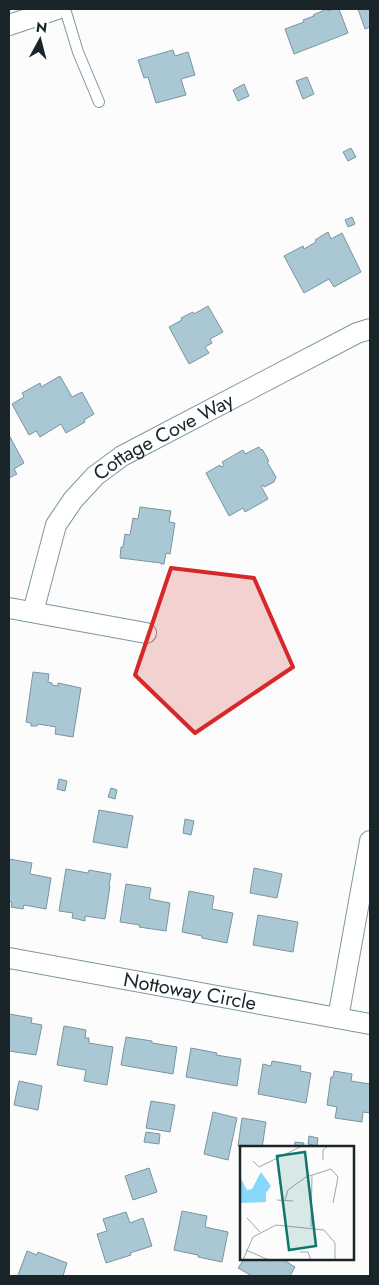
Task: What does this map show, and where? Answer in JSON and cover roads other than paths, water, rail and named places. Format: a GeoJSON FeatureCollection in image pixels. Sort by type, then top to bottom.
{"type":"FeatureCollection","features":[{"type":"Feature","properties":{"kind":"street"},"geometry":{"type":"LineString","coordinates":[[9,25],[57,9]]}},
{"type":"Feature","properties":{"kind":"street","name":"Cottage Cove Way"},"geometry":{"type":"LineString","coordinates":[[33,612],[56,525],[73,500],[95,476],[122,456],[357,333],[370,329]]}},
{"type":"Feature","properties":{"kind":"street"},"geometry":{"type":"LineString","coordinates":[[9,608],[146,633]]}},
{"type":"Feature","properties":{"kind":"street"},"geometry":{"type":"LineString","coordinates":[[338,1018],[370,841]]}},
{"type":"Feature","properties":{"kind":"street","name":"Nottoway Circle"},"geometry":{"type":"LineString","coordinates":[[9,958],[370,1024]]}},
{"type":"Feature","properties":{"kind":"lane"},"geometry":{"type":"LineString","coordinates":[[65,9],[78,52],[99,102]]}}]}
